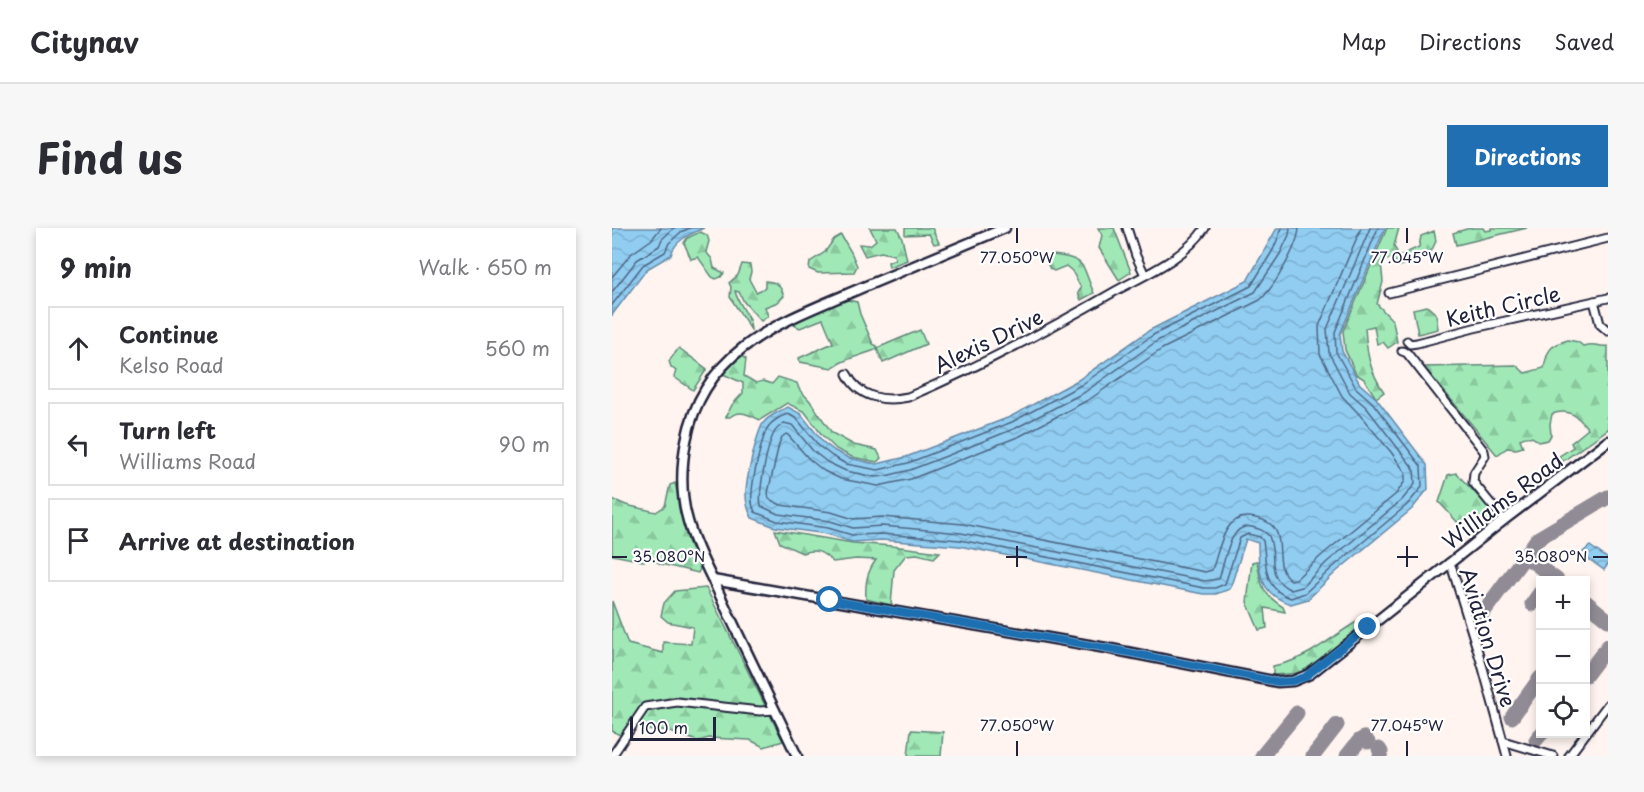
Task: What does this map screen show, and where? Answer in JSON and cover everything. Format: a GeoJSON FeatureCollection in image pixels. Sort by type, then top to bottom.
{"type":"FeatureCollection","features":[{"type":"Feature","properties":{"kind":"street"},"geometry":{"type":"LineString","coordinates":[[797,756],[687,520],[683,503],[681,469],[690,420],[712,378],[733,355],[771,328],[1005,228]]}},
{"type":"Feature","properties":{"kind":"street"},"geometry":{"type":"LineString","coordinates":[[1127,228],[1145,275]]}},
{"type":"Feature","properties":{"kind":"street","name":"Alexis Drive"},"geometry":{"type":"LineString","coordinates":[[847,374],[859,390],[869,396],[891,400],[908,397],[1055,325],[1145,275],[1180,253],[1195,241],[1205,228]]}},
{"type":"Feature","properties":{"kind":"street"},"geometry":{"type":"LineString","coordinates":[[1389,293],[1608,238]]}},
{"type":"Feature","properties":{"kind":"street","name":"Keith Circle"},"geometry":{"type":"LineString","coordinates":[[1407,341],[1410,344],[1417,343],[1608,298]]}},
{"type":"Feature","properties":{"kind":"street"},"geometry":{"type":"LineString","coordinates":[[1594,301],[1600,324],[1608,331]]}},
{"type":"Feature","properties":{"kind":"street"},"geometry":{"type":"LineString","coordinates":[[1402,351],[1407,353],[1484,451],[1485,456],[1474,473],[1473,482],[1504,520]]}},
{"type":"Feature","properties":{"kind":"street","name":"Williams Road"},"geometry":{"type":"LineString","coordinates":[[713,580],[1106,648],[1265,680],[1288,682],[1305,677],[1608,441]]}},
{"type":"Feature","properties":{"kind":"street","name":"Aviation Drive"},"geometry":{"type":"LineString","coordinates":[[1449,563],[1484,668],[1507,756]]}},
{"type":"Feature","properties":{"kind":"street"},"geometry":{"type":"LineString","coordinates":[[612,756],[645,707],[677,702],[760,711],[775,710]]}},
{"type":"Feature","properties":{"kind":"street"},"geometry":{"type":"LineString","coordinates":[[1569,756],[1608,704]]}},
{"type":"Feature","properties":{"kind":"street"},"geometry":{"type":"LineString","coordinates":[[1503,741],[1553,756]]}},
{"type":"Feature","properties":{"kind":"green space"},"geometry":{"type":"Polygon","coordinates":[[[870,228],[897,228],[907,260],[889,267],[888,262],[895,259],[894,255],[881,252],[865,256],[859,244],[870,245],[876,240],[870,228]]]}},
{"type":"Feature","properties":{"kind":"green space"},"geometry":{"type":"Polygon","coordinates":[[[905,228],[932,228],[939,243],[934,244],[929,234],[905,235],[905,228]]]}},
{"type":"Feature","properties":{"kind":"green space"},"geometry":{"type":"Polygon","coordinates":[[[1098,228],[1114,228],[1131,272],[1119,280],[1099,248],[1102,235],[1098,228]]]}},
{"type":"Feature","properties":{"kind":"green space"},"geometry":{"type":"Polygon","coordinates":[[[1387,228],[1399,228],[1394,246],[1399,256],[1419,247],[1421,236],[1434,231],[1436,241],[1431,252],[1400,266],[1391,258],[1381,262],[1383,282],[1377,304],[1393,321],[1397,342],[1388,348],[1383,342],[1377,344],[1374,326],[1365,328],[1370,362],[1384,392],[1376,398],[1364,379],[1356,374],[1345,350],[1343,331],[1387,228]]]}},
{"type":"Feature","properties":{"kind":"green space"},"geometry":{"type":"Polygon","coordinates":[[[1470,228],[1483,228],[1485,231],[1491,228],[1527,228],[1456,245],[1453,233],[1470,228]]]}},
{"type":"Feature","properties":{"kind":"green space"},"geometry":{"type":"Polygon","coordinates":[[[700,232],[707,235],[709,241],[706,252],[712,259],[714,268],[724,273],[721,277],[716,279],[712,277],[698,257],[691,259],[684,243],[687,238],[700,232]]]}},
{"type":"Feature","properties":{"kind":"green space"},"geometry":{"type":"Polygon","coordinates":[[[841,235],[857,266],[854,272],[818,273],[809,269],[810,262],[825,252],[834,239],[841,235]]]}},
{"type":"Feature","properties":{"kind":"green space"},"geometry":{"type":"Polygon","coordinates":[[[1053,255],[1078,261],[1085,270],[1094,293],[1081,300],[1078,293],[1081,288],[1072,271],[1066,266],[1054,271],[1050,269],[1045,259],[1053,255]]]}},
{"type":"Feature","properties":{"kind":"green space"},"geometry":{"type":"Polygon","coordinates":[[[742,264],[750,265],[749,279],[756,292],[765,288],[765,281],[769,281],[778,285],[784,296],[778,302],[765,307],[768,316],[761,321],[744,302],[739,292],[735,291],[749,320],[751,330],[730,297],[729,283],[738,275],[742,264]]]}},
{"type":"Feature","properties":{"kind":"green space"},"geometry":{"type":"Polygon","coordinates":[[[843,299],[857,302],[873,344],[877,348],[920,330],[926,344],[883,363],[877,349],[846,360],[832,368],[800,362],[799,358],[833,343],[823,319],[800,328],[790,323],[843,299]]]}},
{"type":"Feature","properties":{"kind":"green space"},"geometry":{"type":"Polygon","coordinates":[[[1427,306],[1436,314],[1438,329],[1418,334],[1413,309],[1427,306]]]}},
{"type":"Feature","properties":{"kind":"green space"},"geometry":{"type":"Polygon","coordinates":[[[1568,340],[1578,342],[1583,346],[1608,346],[1608,429],[1556,466],[1552,461],[1573,447],[1571,443],[1588,429],[1573,414],[1558,412],[1552,414],[1551,435],[1548,440],[1539,442],[1532,437],[1526,437],[1520,439],[1523,447],[1507,448],[1497,455],[1424,367],[1516,365],[1525,373],[1544,368],[1550,349],[1568,340]]]}},
{"type":"Feature","properties":{"kind":"green space"},"geometry":{"type":"Polygon","coordinates":[[[679,348],[707,369],[693,390],[674,377],[676,371],[671,367],[669,361],[679,348]]]}},
{"type":"Feature","properties":{"kind":"green space"},"geometry":{"type":"Polygon","coordinates":[[[738,354],[746,359],[744,376],[756,383],[763,381],[772,384],[778,377],[797,383],[799,389],[832,433],[854,445],[877,450],[881,458],[877,462],[852,457],[836,449],[805,412],[787,403],[760,420],[741,413],[726,417],[732,405],[743,393],[743,383],[723,374],[724,368],[738,354]]]}},
{"type":"Feature","properties":{"kind":"green space"},"geometry":{"type":"Polygon","coordinates":[[[1456,473],[1495,514],[1470,536],[1439,502],[1448,475],[1456,473]]]}},
{"type":"Feature","properties":{"kind":"green space"},"geometry":{"type":"Polygon","coordinates":[[[675,483],[688,541],[700,569],[698,573],[661,564],[652,559],[643,561],[612,555],[612,499],[656,512],[665,506],[670,485],[675,483]]]}},
{"type":"Feature","properties":{"kind":"green space"},"geometry":{"type":"Polygon","coordinates":[[[775,530],[853,543],[940,552],[934,558],[917,554],[906,555],[894,570],[891,605],[866,599],[867,578],[876,560],[856,559],[833,562],[819,552],[802,553],[780,543],[775,530]]]}},
{"type":"Feature","properties":{"kind":"green space"},"geometry":{"type":"Polygon","coordinates":[[[1257,561],[1264,588],[1285,612],[1265,608],[1267,628],[1259,630],[1247,602],[1252,562],[1257,561]]]}},
{"type":"Feature","properties":{"kind":"green space"},"geometry":{"type":"Polygon","coordinates":[[[706,588],[783,741],[764,747],[750,740],[709,738],[698,741],[663,730],[649,730],[631,720],[620,735],[612,731],[612,601],[628,644],[663,653],[663,642],[691,644],[693,627],[668,622],[661,616],[664,603],[675,591],[706,588]]]}},
{"type":"Feature","properties":{"kind":"green space"},"geometry":{"type":"Polygon","coordinates":[[[1358,621],[1364,625],[1301,673],[1273,675],[1273,666],[1308,654],[1358,621]]]}},
{"type":"Feature","properties":{"kind":"green space"},"geometry":{"type":"Polygon","coordinates":[[[911,730],[943,732],[941,756],[908,756],[911,730]]]}},
{"type":"Feature","properties":{"kind":"water"},"geometry":{"type":"Polygon","coordinates":[[[612,228],[704,228],[684,238],[676,245],[671,255],[647,269],[612,315],[612,228]]]}},
{"type":"Feature","properties":{"kind":"water"},"geometry":{"type":"Polygon","coordinates":[[[1277,228],[1385,228],[1340,334],[1342,351],[1360,384],[1376,398],[1427,465],[1428,489],[1412,509],[1336,572],[1308,599],[1291,604],[1273,595],[1260,573],[1258,543],[1246,539],[1230,589],[1216,594],[1203,594],[959,546],[881,540],[852,542],[827,534],[775,527],[752,518],[746,498],[749,469],[761,427],[775,413],[788,407],[801,414],[823,442],[849,458],[877,464],[906,457],[1010,417],[1078,380],[1150,330],[1247,281],[1277,228]]]}},
{"type":"Feature","properties":{"kind":"water"},"geometry":{"type":"Polygon","coordinates":[[[1590,546],[1608,559],[1604,570],[1587,558],[1588,556],[1583,552],[1590,546]]]}},
{"type":"Feature","properties":{"kind":"taxiway"},"geometry":{"type":"LineString","coordinates":[[1525,556],[1537,539],[1608,497]]}},
{"type":"Feature","properties":{"kind":"taxiway"},"geometry":{"type":"LineString","coordinates":[[1482,614],[1525,556],[1552,576]]}},
{"type":"Feature","properties":{"kind":"taxiway"},"geometry":{"type":"LineString","coordinates":[[1532,604],[1536,598]]}},
{"type":"Feature","properties":{"kind":"taxiway"},"geometry":{"type":"LineString","coordinates":[[1590,605],[1608,620]]}},
{"type":"Feature","properties":{"kind":"taxiway"},"geometry":{"type":"LineString","coordinates":[[1590,670],[1608,646]]}},
{"type":"Feature","properties":{"kind":"taxiway"},"geometry":{"type":"LineString","coordinates":[[1512,717],[1536,684]]}},
{"type":"Feature","properties":{"kind":"taxiway"},"geometry":{"type":"LineString","coordinates":[[1262,756],[1297,713]]}},
{"type":"Feature","properties":{"kind":"taxiway"},"geometry":{"type":"LineString","coordinates":[[1313,756],[1337,725]]}},
{"type":"Feature","properties":{"kind":"taxiway"},"geometry":{"type":"LineString","coordinates":[[1347,756],[1359,741],[1364,738],[1368,742]]}},
{"type":"Feature","properties":{"kind":"taxiway"},"geometry":{"type":"LineString","coordinates":[[1379,749],[1380,756]]}},
{"type":"Feature","properties":{"kind":"route"},"geometry":{"type":"LineString","coordinates":[[830,600],[1106,648],[1278,682],[1288,682],[1305,677],[1368,627]]}}]}
